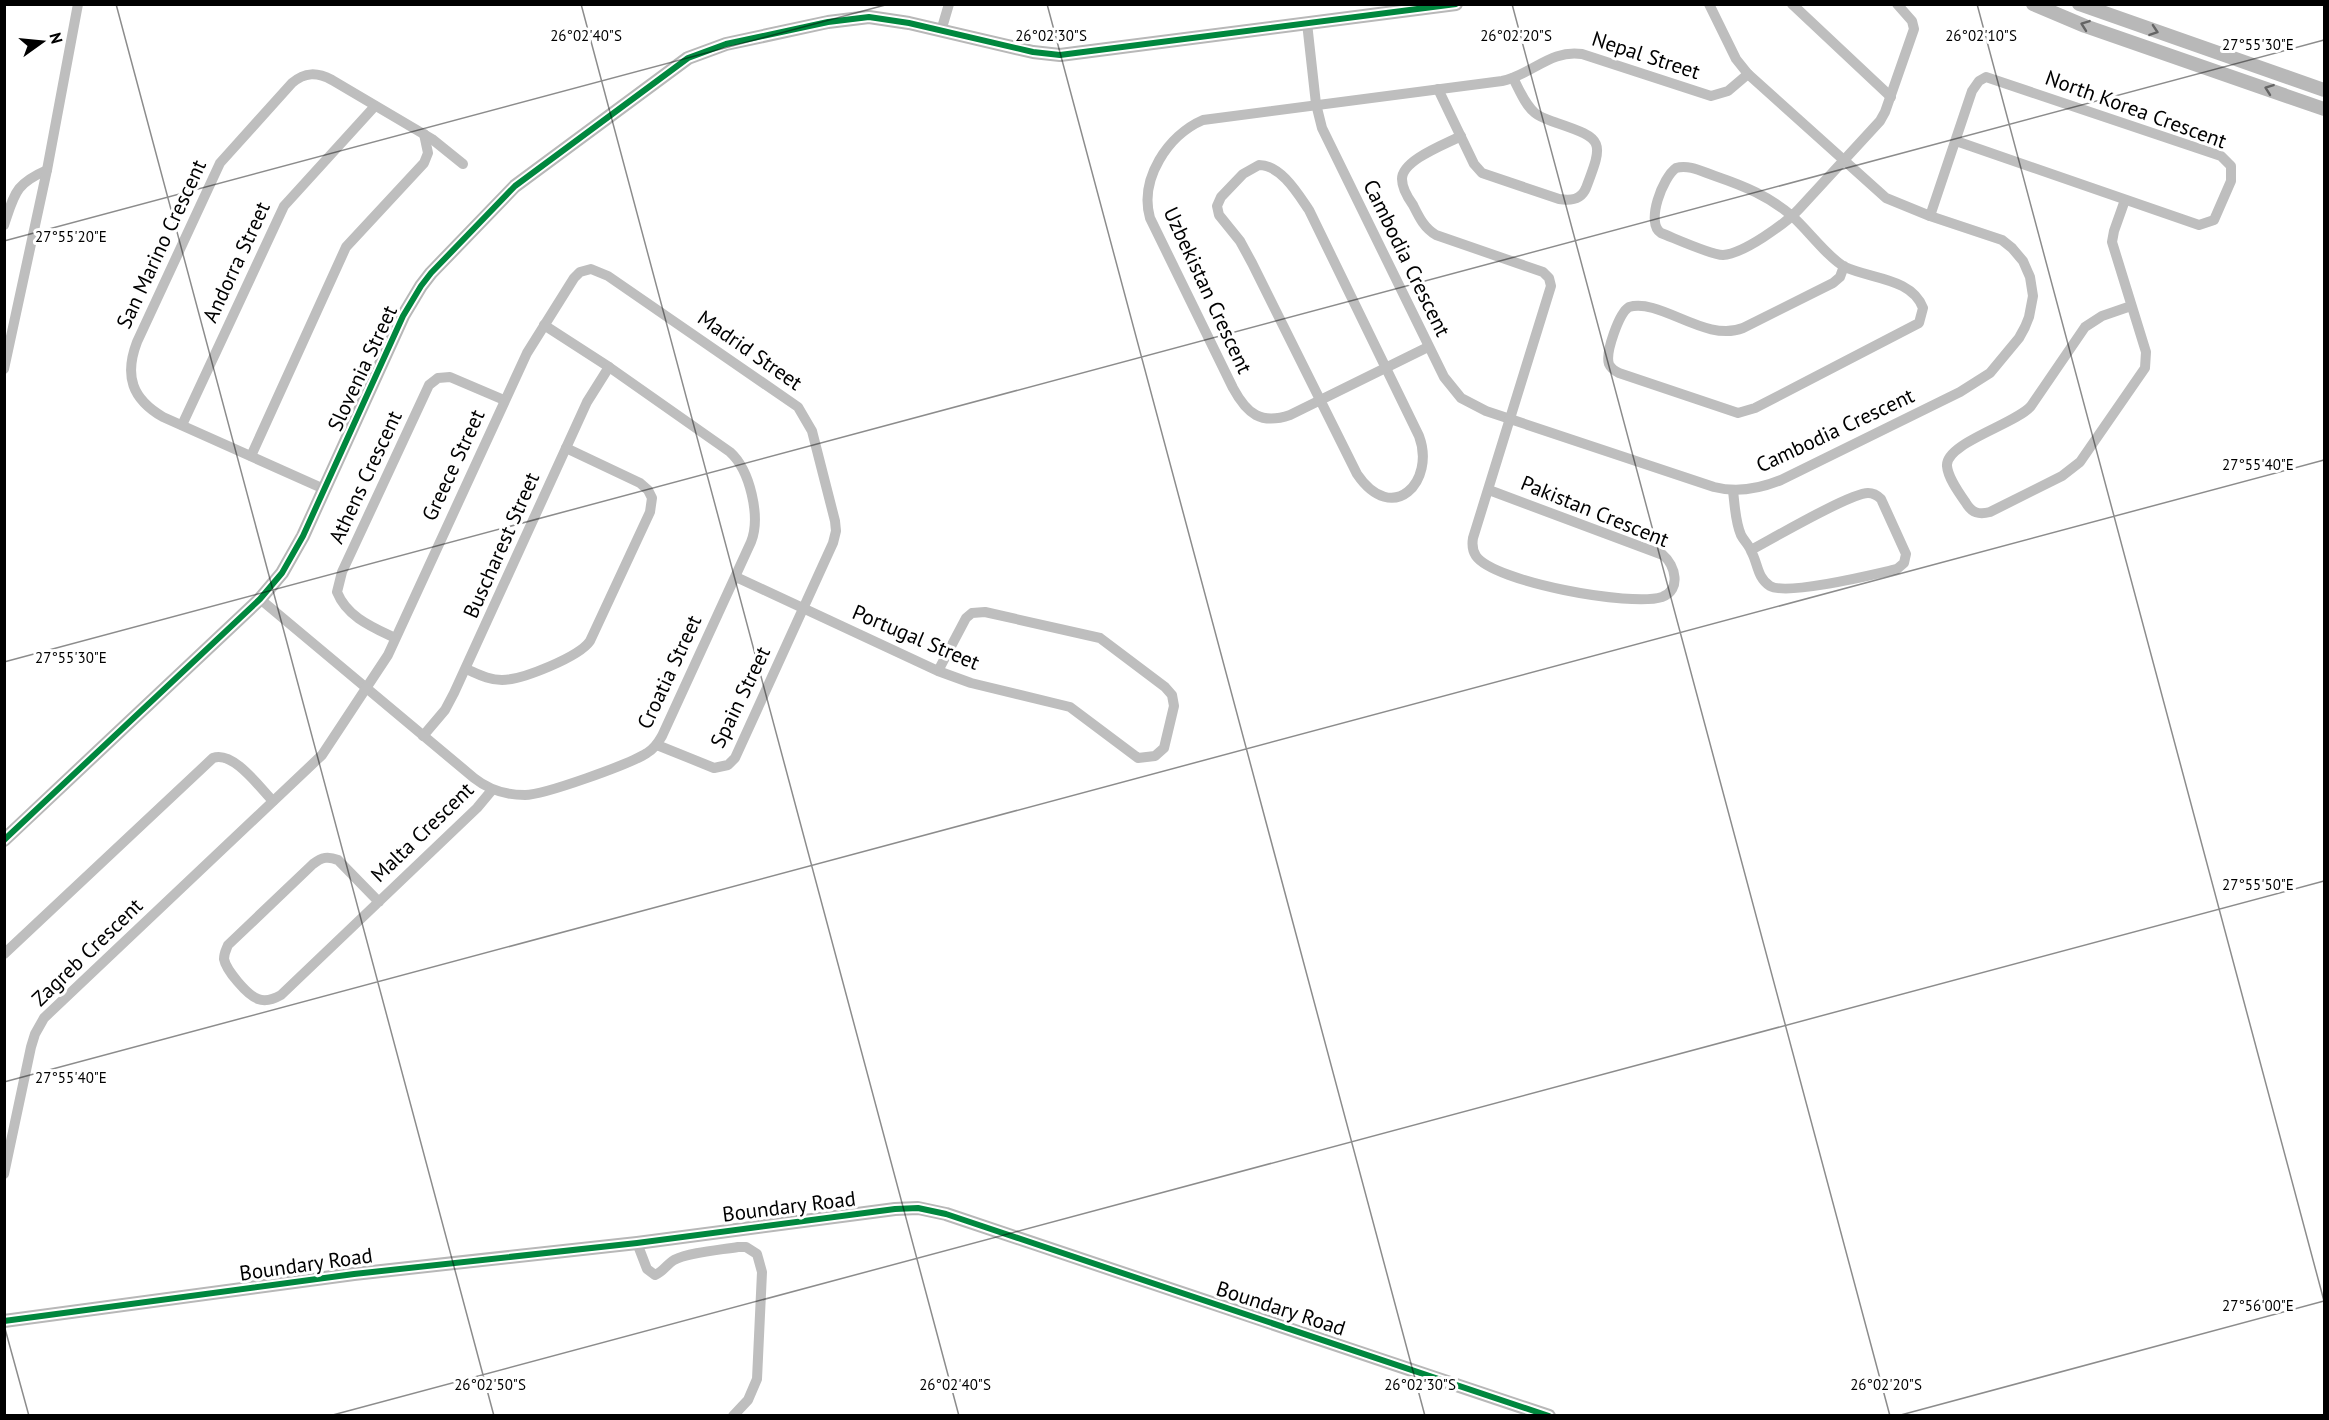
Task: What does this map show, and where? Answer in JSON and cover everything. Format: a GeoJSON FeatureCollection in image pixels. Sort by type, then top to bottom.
{"type":"FeatureCollection","features":[{"type":"Feature","properties":{"kind":"street"},"geometry":{"type":"LineString","coordinates":[[4,369],[47,170],[78,4]]}},
{"type":"Feature","properties":{"kind":"street"},"geometry":{"type":"LineString","coordinates":[[941,31],[949,4]]}},
{"type":"Feature","properties":{"kind":"street","name":"Slovenia Street"},"geometry":{"type":"LineString","coordinates":[[4,840],[260,599],[288,565],[396,330],[421,286],[510,190],[677,65],[718,46],[856,17],[897,20],[1033,52],[1068,54],[1456,4]]}},
{"type":"Feature","properties":{"kind":"street","name":"Cambodia Crescent"},"geometry":{"type":"LineString","coordinates":[[1307,23],[1316,104],[1326,138],[1428,347],[1444,377],[1461,398],[1476,407],[1510,419],[1714,487],[1733,490],[1756,488],[1781,480],[1960,392],[1990,373],[2019,338],[2029,317],[2033,296],[2030,277],[2018,254],[2002,240],[1930,216],[1886,198],[1843,160],[1748,74],[1736,59],[1709,4]]}},
{"type":"Feature","properties":{"kind":"street"},"geometry":{"type":"LineString","coordinates":[[1792,4],[1891,97]]}},
{"type":"Feature","properties":{"kind":"street"},"geometry":{"type":"LineString","coordinates":[[1844,266],[1840,277],[1833,283],[1743,328],[1727,333],[1644,306],[1629,307],[1620,317],[1608,354],[1608,364],[1619,373],[1729,412],[1743,412],[1912,328],[1921,320],[1923,308],[1913,292],[1903,286],[1844,266],[1792,216],[1750,188],[1684,167],[1676,168],[1669,174],[1653,219],[1655,228],[1661,232],[1722,255],[1767,235],[1792,216],[1880,121],[1891,97],[1914,29],[1912,21],[1897,4]]}},
{"type":"Feature","properties":{"kind":"street"},"geometry":{"type":"LineString","coordinates":[[2033,4],[2085,26],[2325,109]]}},
{"type":"Feature","properties":{"kind":"street"},"geometry":{"type":"LineString","coordinates":[[2079,4],[2325,90]]}},
{"type":"Feature","properties":{"kind":"street","name":"Nepal Street"},"geometry":{"type":"LineString","coordinates":[[1316,104],[1513,78],[1557,56],[1574,53],[1711,96],[1728,91],[1748,74]]}},
{"type":"Feature","properties":{"kind":"street","name":"San Marino Crescent"},"geometry":{"type":"LineString","coordinates":[[324,489],[156,413],[139,398],[132,379],[132,357],[220,163],[292,83],[305,75],[315,74],[327,78],[424,134],[463,164]]}},
{"type":"Feature","properties":{"kind":"street"},"geometry":{"type":"LineString","coordinates":[[1438,89],[1474,164],[1488,176],[1566,200],[1582,196],[1597,157],[1598,148],[1595,140],[1584,132],[1538,116],[1513,78]]}},
{"type":"Feature","properties":{"kind":"street","name":"North Korea Crescent"},"geometry":{"type":"LineString","coordinates":[[1930,216],[1975,84],[1982,79],[1990,78],[2221,156],[2230,166],[2231,181],[2214,220],[2206,224],[2192,224],[1956,141]]}},
{"type":"Feature","properties":{"kind":"street","name":"Uzbekistan Crescent"},"geometry":{"type":"LineString","coordinates":[[1316,104],[1218,117],[1183,130],[1164,152],[1150,182],[1147,200],[1154,227],[1233,388],[1245,406],[1259,417],[1270,419],[1290,414],[1428,347]]}},
{"type":"Feature","properties":{"kind":"street","name":"Andorra Street"},"geometry":{"type":"LineString","coordinates":[[182,425],[284,206],[375,106]]}},
{"type":"Feature","properties":{"kind":"street"},"geometry":{"type":"LineString","coordinates":[[251,456],[346,247],[424,164],[428,153],[424,134]]}},
{"type":"Feature","properties":{"kind":"street","name":"Pakistan Crescent"},"geometry":{"type":"LineString","coordinates":[[1461,136],[1413,161],[1404,171],[1403,184],[1422,223],[1431,232],[1536,269],[1549,278],[1551,291],[1472,543],[1476,556],[1488,565],[1515,576],[1602,598],[1660,597],[1672,589],[1675,579],[1673,568],[1663,555],[1489,490]]}},
{"type":"Feature","properties":{"kind":"street"},"geometry":{"type":"LineString","coordinates":[[1264,165],[1272,168],[1299,195],[1321,233],[1419,436],[1423,461],[1413,487],[1401,497],[1384,498],[1373,493],[1364,484],[1320,399],[1246,253],[1218,211],[1218,202],[1221,197],[1243,174],[1254,167],[1264,165]]}},
{"type":"Feature","properties":{"kind":"street"},"geometry":{"type":"LineString","coordinates":[[4,225],[14,194],[26,179],[47,170]]}},
{"type":"Feature","properties":{"kind":"street"},"geometry":{"type":"LineString","coordinates":[[2125,200],[2112,240],[2146,352],[2147,363],[2080,462],[2062,476],[1993,510],[1982,514],[1972,510],[1964,501],[1948,472],[1947,462],[1950,454],[1960,446],[2023,414],[2031,406],[2085,327],[2102,316],[2131,306]]}},
{"type":"Feature","properties":{"kind":"street","name":"Greece Street"},"geometry":{"type":"LineString","coordinates":[[364,688],[387,655],[527,353],[574,278],[591,268]]}},
{"type":"Feature","properties":{"kind":"street","name":"Madrid Street"},"geometry":{"type":"LineString","coordinates":[[591,268],[608,276],[792,402],[804,415],[812,431],[836,531],[833,543],[803,608]]}},
{"type":"Feature","properties":{"kind":"street","name":"Croatia Street"},"geometry":{"type":"LineString","coordinates":[[260,599],[364,688],[474,778],[492,790],[517,795],[537,794],[633,760],[646,754],[657,745],[754,536],[755,512],[740,462],[726,448],[544,325]]}},
{"type":"Feature","properties":{"kind":"street","name":"Buscharest Street"},"geometry":{"type":"LineString","coordinates":[[423,736],[445,710],[466,669],[587,402],[609,367]]}},
{"type":"Feature","properties":{"kind":"street","name":"Athens Crescent"},"geometry":{"type":"LineString","coordinates":[[395,638],[351,614],[337,591],[342,572],[429,385],[438,378],[450,377],[504,400]]}},
{"type":"Feature","properties":{"kind":"street"},"geometry":{"type":"LineString","coordinates":[[466,669],[493,679],[514,678],[569,658],[584,649],[590,641],[650,512],[652,498],[644,485],[566,448]]}},
{"type":"Feature","properties":{"kind":"street"},"geometry":{"type":"LineString","coordinates":[[1733,490],[1736,522],[1745,543],[1751,550],[1762,578],[1777,589],[1827,584],[1897,569],[1904,563],[1906,554],[1881,499],[1868,493],[1844,502],[1751,550]]}},
{"type":"Feature","properties":{"kind":"street","name":"Portugal Street"},"geometry":{"type":"LineString","coordinates":[[736,577],[938,671],[981,686],[1070,707],[1133,755],[1144,759],[1159,754],[1164,748],[1174,710],[1174,701],[1165,687],[1100,638],[984,612],[975,612],[962,623],[938,671]]}},
{"type":"Feature","properties":{"kind":"street","name":"Spain Street"},"geometry":{"type":"LineString","coordinates":[[657,745],[711,767],[721,767],[732,762],[803,608]]}},
{"type":"Feature","properties":{"kind":"street","name":"Zagreb Crescent"},"geometry":{"type":"LineString","coordinates":[[4,1174],[31,1047],[44,1018],[326,750],[364,688]]}},
{"type":"Feature","properties":{"kind":"street"},"geometry":{"type":"LineString","coordinates":[[4,954],[213,758],[223,756],[233,760],[273,801]]}},
{"type":"Feature","properties":{"kind":"street","name":"Malta Crescent"},"geometry":{"type":"LineString","coordinates":[[379,902],[338,860],[331,857],[321,858],[228,945],[224,954],[226,966],[256,999],[277,998],[287,991],[477,808],[492,790]]}},
{"type":"Feature","properties":{"kind":"street","name":"Boundary Road"},"geometry":{"type":"LineString","coordinates":[[4,1321],[365,1272],[637,1243],[912,1208],[931,1210],[1549,1416]]}},
{"type":"Feature","properties":{"kind":"street"},"geometry":{"type":"LineString","coordinates":[[637,1243],[647,1269],[657,1275],[672,1261],[684,1257],[738,1246],[746,1247],[757,1254],[762,1272],[757,1379],[748,1400],[734,1416]]}},
{"type":"Feature","properties":{"kind":"cycle path"},"geometry":{"type":"LineString","coordinates":[[4,840],[260,599],[282,573],[303,536],[403,316],[431,273],[515,186],[688,58],[726,44],[828,22],[869,17],[909,23],[1033,52],[1060,55],[1456,4]]}},
{"type":"Feature","properties":{"kind":"cycle path"},"geometry":{"type":"LineString","coordinates":[[4,1321],[354,1274],[637,1243],[895,1209],[918,1208],[946,1214],[1549,1416]]}}]}
